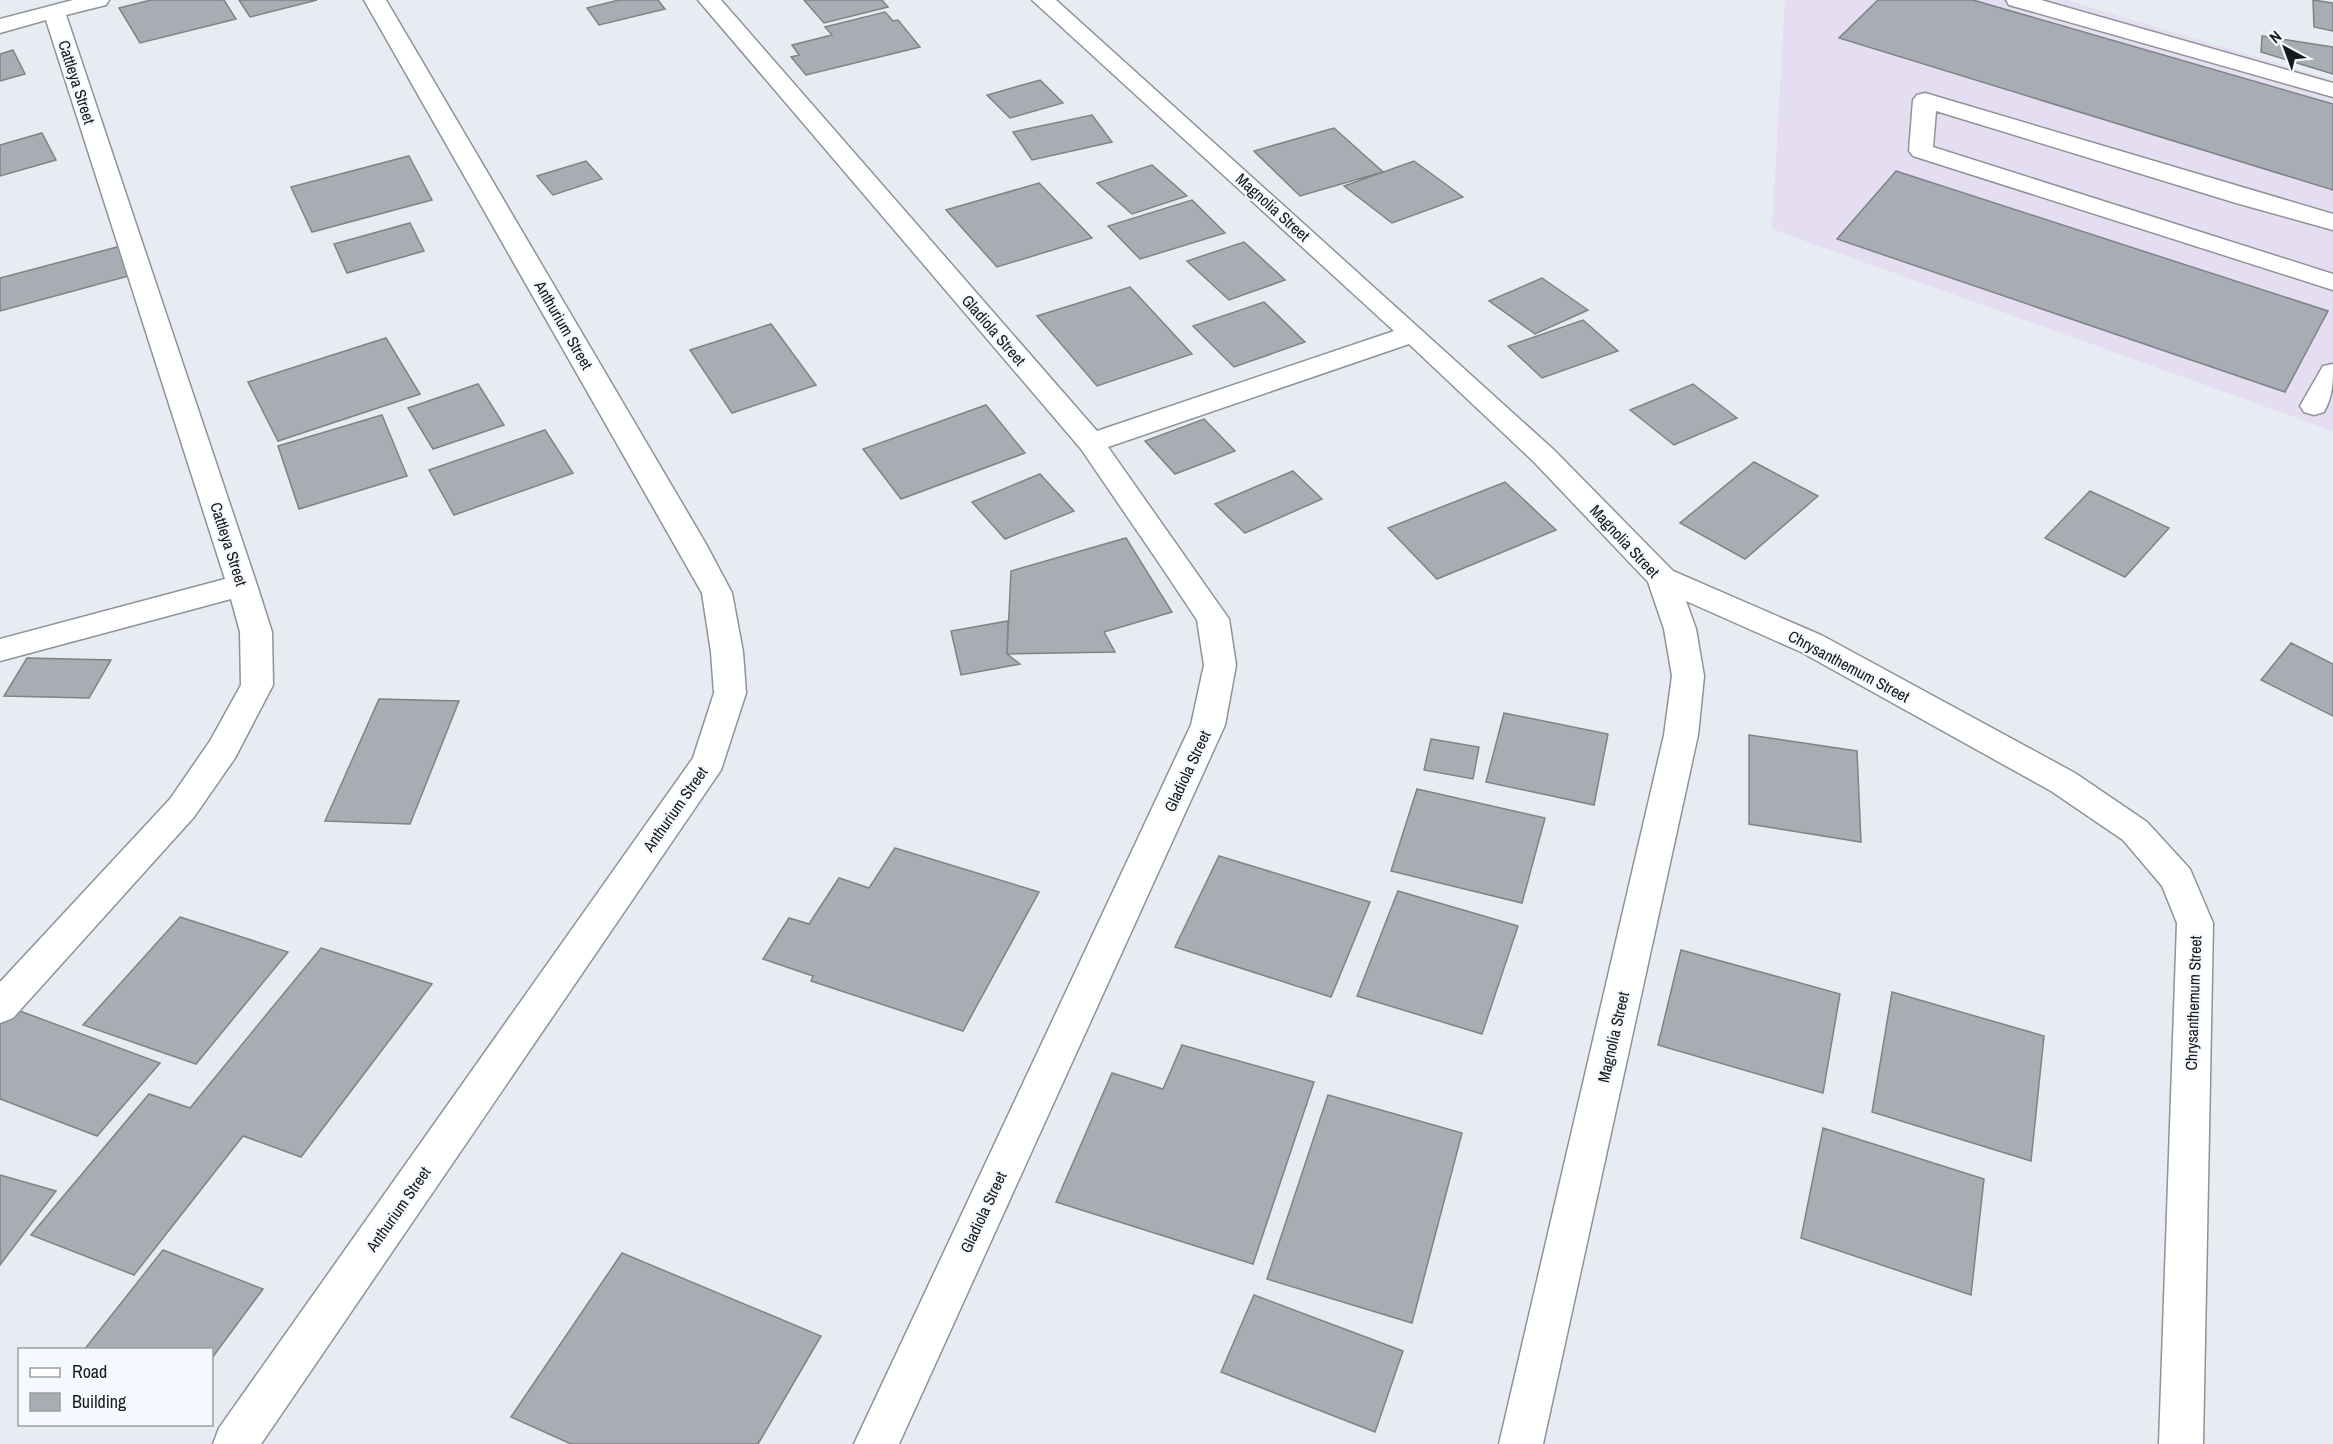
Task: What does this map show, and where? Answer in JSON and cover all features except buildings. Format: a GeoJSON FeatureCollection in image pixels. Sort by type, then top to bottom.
{"type":"FeatureCollection","features":[{"type":"Feature","properties":{"kind":"street"},"geometry":{"type":"LineString","coordinates":[[0,26],[98,0]]}},
{"type":"Feature","properties":{"kind":"street","name":"Anthurium Street"},"geometry":{"type":"LineString","coordinates":[[235,1444],[709,761],[730,693],[728,652],[717,593],[691,544],[375,0]]}},
{"type":"Feature","properties":{"kind":"street","name":"Gladiola Street"},"geometry":{"type":"LineString","coordinates":[[709,0],[1091,443],[1213,619],[1220,665],[1208,725],[876,1444]]}},
{"type":"Feature","properties":{"kind":"street","name":"Magnolia Street"},"geometry":{"type":"LineString","coordinates":[[1043,0],[1413,334],[1544,456],[1662,579],[1680,629],[1688,676],[1681,735],[1521,1444]]}},
{"type":"Feature","properties":{"kind":"street"},"geometry":{"type":"LineString","coordinates":[[2018,0],[2333,90]]}},
{"type":"Feature","properties":{"kind":"street","name":"Cattleya Street"},"geometry":{"type":"LineString","coordinates":[[0,1007],[182,808],[224,749],[257,685],[256,632],[242,585],[54,12]]}},
{"type":"Feature","properties":{"kind":"street"},"geometry":{"type":"LineString","coordinates":[[2333,222],[2245,198],[1924,100],[1921,151],[2333,282]]}},
{"type":"Feature","properties":{"kind":"street"},"geometry":{"type":"LineString","coordinates":[[1091,443],[1413,334]]}},
{"type":"Feature","properties":{"kind":"street"},"geometry":{"type":"LineString","coordinates":[[2314,406],[2333,372]]}},
{"type":"Feature","properties":{"kind":"street","name":"Chrysanthemum Street"},"geometry":{"type":"LineString","coordinates":[[1662,579],[1812,645],[2062,782],[2135,831],[2177,879],[2195,923],[2181,1444]]}},
{"type":"Feature","properties":{"kind":"street"},"geometry":{"type":"LineString","coordinates":[[0,650],[242,585]]}},
{"type":"Feature","properties":{"kind":"shaded area"},"geometry":{"type":"Polygon","coordinates":[[[1785,0],[2066,0],[2333,80],[2333,431],[1772,229],[1785,0]]]}}]}
